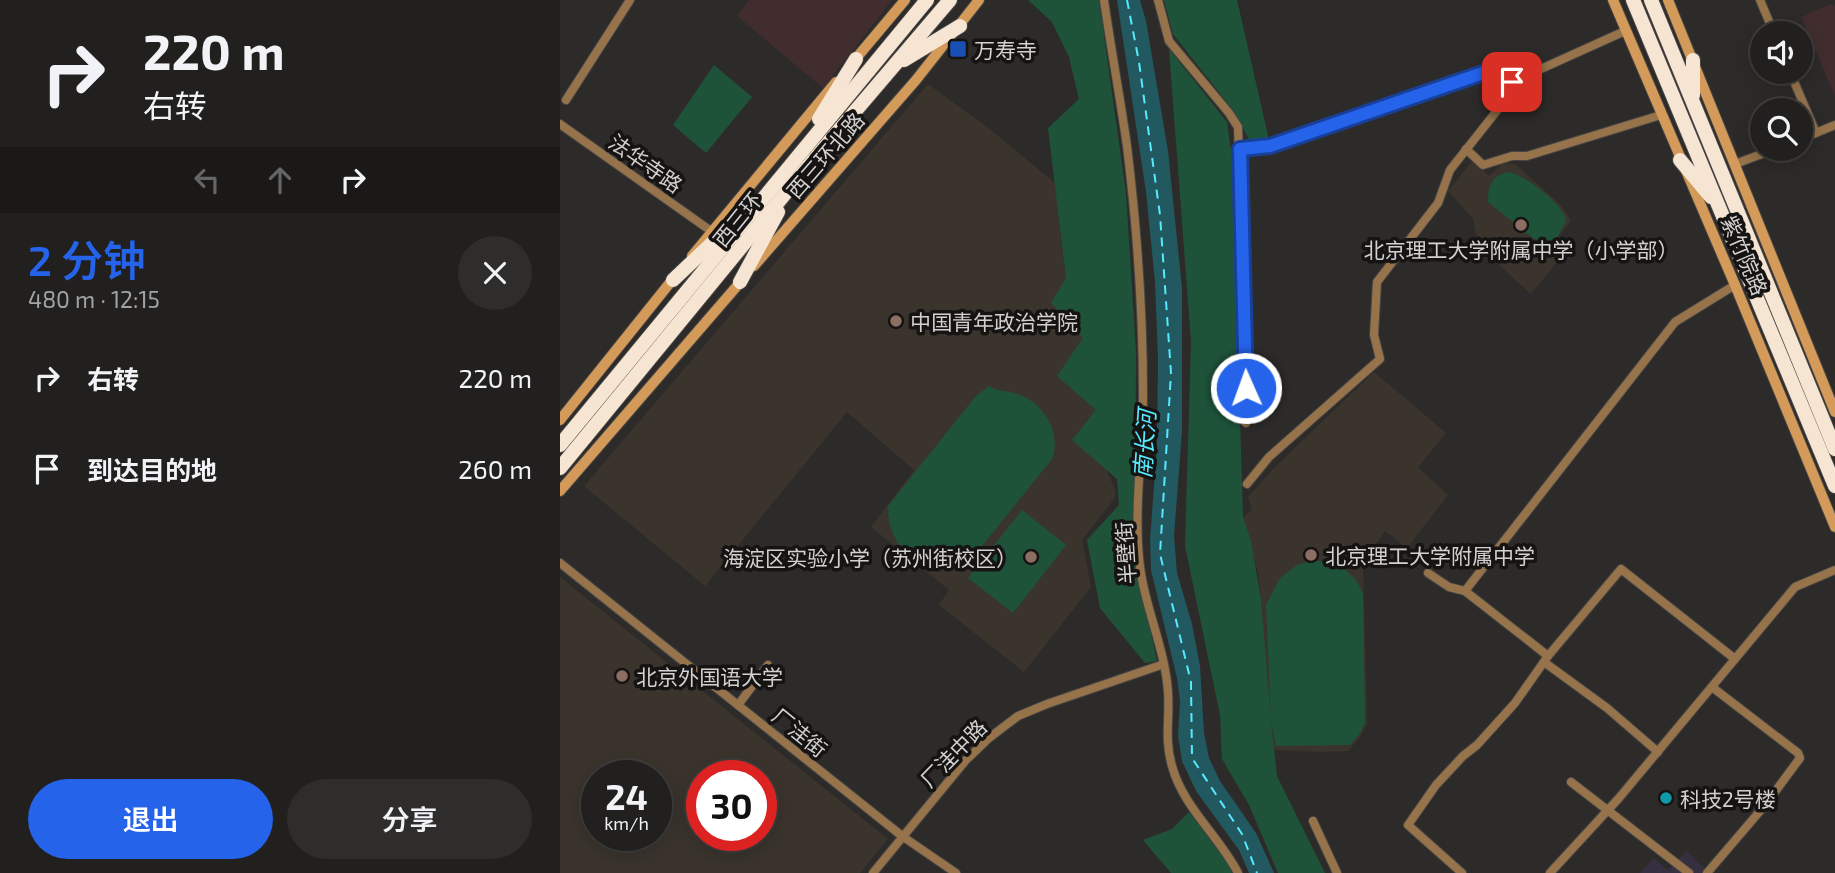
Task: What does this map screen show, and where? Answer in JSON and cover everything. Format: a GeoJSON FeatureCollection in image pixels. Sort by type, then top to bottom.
{"type":"FeatureCollection","features":[{"type":"Feature","properties":{"kind":"highway","name":"西三环"},"geometry":{"type":"LineString","coordinates":[[560,468],[770,189],[927,0]]}},
{"type":"Feature","properties":{"kind":"highway","name":"西三环"},"geometry":{"type":"LineString","coordinates":[[560,445],[633,368],[950,0]]}},
{"type":"Feature","properties":{"kind":"highway","name":"紫竹院路"},"geometry":{"type":"LineString","coordinates":[[1633,0],[1835,486]]}},
{"type":"Feature","properties":{"kind":"highway","name":"紫竹院路"},"geometry":{"type":"LineString","coordinates":[[1651,0],[1835,449]]}},
{"type":"Feature","properties":{"kind":"highway"},"geometry":{"type":"LineString","coordinates":[[893,66],[960,26]]}},
{"type":"Feature","properties":{"kind":"highway"},"geometry":{"type":"LineString","coordinates":[[793,162],[856,59]]}},
{"type":"Feature","properties":{"kind":"highway"},"geometry":{"type":"LineString","coordinates":[[1693,60],[1693,103]]}},
{"type":"Feature","properties":{"kind":"highway"},"geometry":{"type":"LineString","coordinates":[[1681,160],[1721,209]]}},
{"type":"Feature","properties":{"kind":"highway"},"geometry":{"type":"LineString","coordinates":[[740,282],[793,184]]}},
{"type":"Feature","properties":{"kind":"highway"},"geometry":{"type":"LineString","coordinates":[[673,280],[770,189]]}},
{"type":"Feature","properties":{"kind":"street"},"geometry":{"type":"LineString","coordinates":[[566,100],[630,0]]}},
{"type":"Feature","properties":{"kind":"street","name":"西三环北路"},"geometry":{"type":"LineString","coordinates":[[560,420],[711,231],[905,0]]}},
{"type":"Feature","properties":{"kind":"street","name":"西三环北路"},"geometry":{"type":"LineString","coordinates":[[560,491],[960,26],[979,0]]}},
{"type":"Feature","properties":{"kind":"street","name":"半壁街"},"geometry":{"type":"LineString","coordinates":[[1104,0],[1126,145],[1138,257],[1143,394],[1139,558],[1145,593],[1164,664],[1168,693],[1166,739],[1172,768],[1181,791],[1228,853],[1238,873]]}},
{"type":"Feature","properties":{"kind":"street"},"geometry":{"type":"LineString","coordinates":[[1158,0],[1169,41],[1238,127],[1246,423]]}},
{"type":"Feature","properties":{"kind":"street","name":"紫竹院路"},"geometry":{"type":"LineString","coordinates":[[1613,0],[1835,527]]}},
{"type":"Feature","properties":{"kind":"street","name":"紫竹院路"},"geometry":{"type":"LineString","coordinates":[[1668,0],[1835,412]]}},
{"type":"Feature","properties":{"kind":"street"},"geometry":{"type":"LineString","coordinates":[[1760,0],[1769,21]]}},
{"type":"Feature","properties":{"kind":"street"},"geometry":{"type":"LineString","coordinates":[[1247,484],[1269,457],[1380,359],[1374,335],[1377,282],[1438,203],[1450,170],[1503,103],[1512,82],[1625,31]]}},
{"type":"Feature","properties":{"kind":"street"},"geometry":{"type":"LineString","coordinates":[[1240,149],[1270,146],[1483,73],[1512,82]]}},
{"type":"Feature","properties":{"kind":"street"},"geometry":{"type":"LineString","coordinates":[[1795,84],[1816,133]]}},
{"type":"Feature","properties":{"kind":"street"},"geometry":{"type":"LineString","coordinates":[[1466,149],[1483,165],[1513,156],[1527,156],[1661,115]]}},
{"type":"Feature","properties":{"kind":"street","name":"法华寺路"},"geometry":{"type":"LineString","coordinates":[[560,124],[711,231]]}},
{"type":"Feature","properties":{"kind":"street"},"geometry":{"type":"LineString","coordinates":[[1813,134],[1835,125]]}},
{"type":"Feature","properties":{"kind":"street"},"geometry":{"type":"LineString","coordinates":[[1735,164],[1750,158]]}},
{"type":"Feature","properties":{"kind":"street"},"geometry":{"type":"LineString","coordinates":[[1465,591],[1654,346],[1675,323],[1735,285]]}},
{"type":"Feature","properties":{"kind":"street","name":"厂洼街"},"geometry":{"type":"LineString","coordinates":[[560,563],[902,836],[956,873]]}},
{"type":"Feature","properties":{"kind":"street"},"geometry":{"type":"LineString","coordinates":[[1462,873],[1408,825],[1436,785],[1515,703],[1546,659],[1621,569],[1735,659]]}},
{"type":"Feature","properties":{"kind":"street"},"geometry":{"type":"LineString","coordinates":[[1550,873],[1658,752],[1795,587],[1835,570]]}},
{"type":"Feature","properties":{"kind":"street"},"geometry":{"type":"LineString","coordinates":[[1429,573],[1449,587],[1465,591],[1658,752]]}},
{"type":"Feature","properties":{"kind":"street","name":"厂洼中路"},"geometry":{"type":"LineString","coordinates":[[878,871],[902,836],[966,760],[1018,716],[1164,664]]}},
{"type":"Feature","properties":{"kind":"street"},"geometry":{"type":"LineString","coordinates":[[738,705],[768,665]]}},
{"type":"Feature","properties":{"kind":"street"},"geometry":{"type":"LineString","coordinates":[[1707,873],[1788,777],[1800,758],[1798,753],[1712,687]]}},
{"type":"Feature","properties":{"kind":"street"},"geometry":{"type":"LineString","coordinates":[[1571,782],[1689,873]]}},
{"type":"Feature","properties":{"kind":"street"},"geometry":{"type":"LineString","coordinates":[[1313,821],[1337,873]]}},
{"type":"Feature","properties":{"kind":"shaded area"},"geometry":{"type":"Polygon","coordinates":[[[749,0],[892,0],[823,88],[737,16],[749,0]]]}},
{"type":"Feature","properties":{"kind":"shaded area"},"geometry":{"type":"Polygon","coordinates":[[[1831,4],[1835,6],[1835,96],[1813,45],[1813,21],[1803,21],[1801,17],[1831,4]]]}},
{"type":"Feature","properties":{"kind":"shaded area","name":"中国青年政治学院"},"geometry":{"type":"Polygon","coordinates":[[[928,84],[991,130],[1055,183],[1066,278],[1083,338],[1096,410],[1096,460],[1106,469],[1116,492],[1114,499],[1082,540],[1091,587],[1024,672],[939,605],[949,590],[871,527],[914,470],[847,412],[705,586],[584,486],[928,84]]]}},
{"type":"Feature","properties":{"kind":"shaded area","name":"北京理工大学附属中学（小学部）"},"geometry":{"type":"Polygon","coordinates":[[[1473,160],[1489,176],[1503,163],[1515,164],[1562,206],[1571,221],[1555,241],[1567,250],[1531,294],[1479,247],[1473,219],[1448,191],[1473,160]]]}},
{"type":"Feature","properties":{"kind":"shaded area","name":"北京理工大学附属中学"},"geometry":{"type":"Polygon","coordinates":[[[1374,372],[1446,433],[1418,467],[1448,495],[1407,548],[1385,531],[1363,563],[1367,724],[1359,738],[1348,751],[1274,750],[1258,572],[1243,517],[1252,510],[1248,497],[1274,468],[1374,372]]]}},
{"type":"Feature","properties":{"kind":"shaded area","name":"北京外国语大学"},"geometry":{"type":"Polygon","coordinates":[[[560,577],[888,839],[860,873],[560,873],[560,577]]]}},
{"type":"Feature","properties":{"kind":"shaded area"},"geometry":{"type":"Polygon","coordinates":[[[1686,851],[1710,873],[1640,873],[1654,858],[1668,870],[1686,851]]]}},
{"type":"Feature","properties":{"kind":"green space"},"geometry":{"type":"Polygon","coordinates":[[[1028,0],[1099,0],[1126,193],[1136,352],[1135,556],[1157,661],[1145,663],[1100,608],[1087,540],[1119,505],[1117,479],[1072,440],[1096,410],[1057,376],[1083,338],[1051,303],[1066,278],[1048,128],[1079,99],[1069,57],[1052,22],[1028,0]]]}},
{"type":"Feature","properties":{"kind":"green space"},"geometry":{"type":"Polygon","coordinates":[[[1164,0],[1237,0],[1269,140],[1250,141],[1233,110],[1173,34],[1164,0]]]}},
{"type":"Feature","properties":{"kind":"green space"},"geometry":{"type":"Polygon","coordinates":[[[1169,49],[1227,122],[1232,158],[1243,517],[1251,541],[1261,599],[1271,720],[1266,605],[1280,578],[1297,565],[1323,561],[1336,564],[1347,571],[1356,580],[1363,594],[1365,723],[1359,735],[1350,745],[1276,746],[1271,721],[1277,776],[1325,873],[1278,873],[1249,805],[1222,759],[1220,715],[1185,546],[1191,342],[1169,49]]]}},
{"type":"Feature","properties":{"kind":"green space"},"geometry":{"type":"Polygon","coordinates":[[[714,65],[752,97],[706,153],[673,125],[714,65]]]}},
{"type":"Feature","properties":{"kind":"green space"},"geometry":{"type":"Polygon","coordinates":[[[1507,172],[1532,183],[1558,206],[1566,221],[1557,238],[1549,242],[1534,239],[1488,202],[1491,184],[1507,172]]]}},
{"type":"Feature","properties":{"kind":"green space"},"geometry":{"type":"Polygon","coordinates":[[[989,386],[1020,395],[1037,405],[1053,430],[1055,439],[1052,459],[970,561],[954,568],[925,566],[902,549],[894,537],[888,506],[975,397],[989,386]]]}},
{"type":"Feature","properties":{"kind":"green space"},"geometry":{"type":"Polygon","coordinates":[[[1022,510],[1066,545],[1013,613],[968,578],[1022,510]]]}},
{"type":"Feature","properties":{"kind":"green space"},"geometry":{"type":"Polygon","coordinates":[[[1189,812],[1227,862],[1232,873],[1171,873],[1143,840],[1172,829],[1189,812]]]}},
{"type":"Feature","properties":{"kind":"water"},"geometry":{"type":"Polygon","coordinates":[[[1117,0],[1140,0],[1168,151],[1182,288],[1182,431],[1174,536],[1177,573],[1192,624],[1200,666],[1204,733],[1209,758],[1220,781],[1256,833],[1274,873],[1249,873],[1239,850],[1196,791],[1182,761],[1178,736],[1180,701],[1177,678],[1151,570],[1150,540],[1157,446],[1155,282],[1146,192],[1117,0]]]}},
{"type":"Feature","properties":{"kind":"ferry route"},"geometry":{"type":"LineString","coordinates":[[1127,0],[1139,62],[1160,215],[1171,373],[1160,554],[1191,682],[1192,758],[1242,834],[1257,873]]}},
{"type":"Feature","properties":{"kind":"place","name":"万寿寺"},"geometry":{"type":"Point","coordinates":[958,49]}},
{"type":"Feature","properties":{"kind":"place","name":"北京理工大学附属中学（小学部）"},"geometry":{"type":"Point","coordinates":[1521,225]}},
{"type":"Feature","properties":{"kind":"place","name":"中国青年政治学院"},"geometry":{"type":"Point","coordinates":[896,321]}},
{"type":"Feature","properties":{"kind":"place","name":"北京理工大学附属中学"},"geometry":{"type":"Point","coordinates":[1311,555]}},
{"type":"Feature","properties":{"kind":"place","name":"海淀区实验小学（苏州街校区）"},"geometry":{"type":"Point","coordinates":[1031,557]}},
{"type":"Feature","properties":{"kind":"place","name":"北京外国语大学"},"geometry":{"type":"Point","coordinates":[622,676]}},
{"type":"Feature","properties":{"kind":"place","name":"科技2号楼"},"geometry":{"type":"Point","coordinates":[1666,798]}},
{"type":"Feature","properties":{"kind":"route"},"geometry":{"type":"LineString","coordinates":[[1246,388],[1240,149],[1270,146],[1374,108],[1483,73],[1512,82]]}},
{"type":"Feature","properties":{"kind":"water label","name":"南长河"},"geometry":{"type":"Point","coordinates":[1144,444]}}]}
